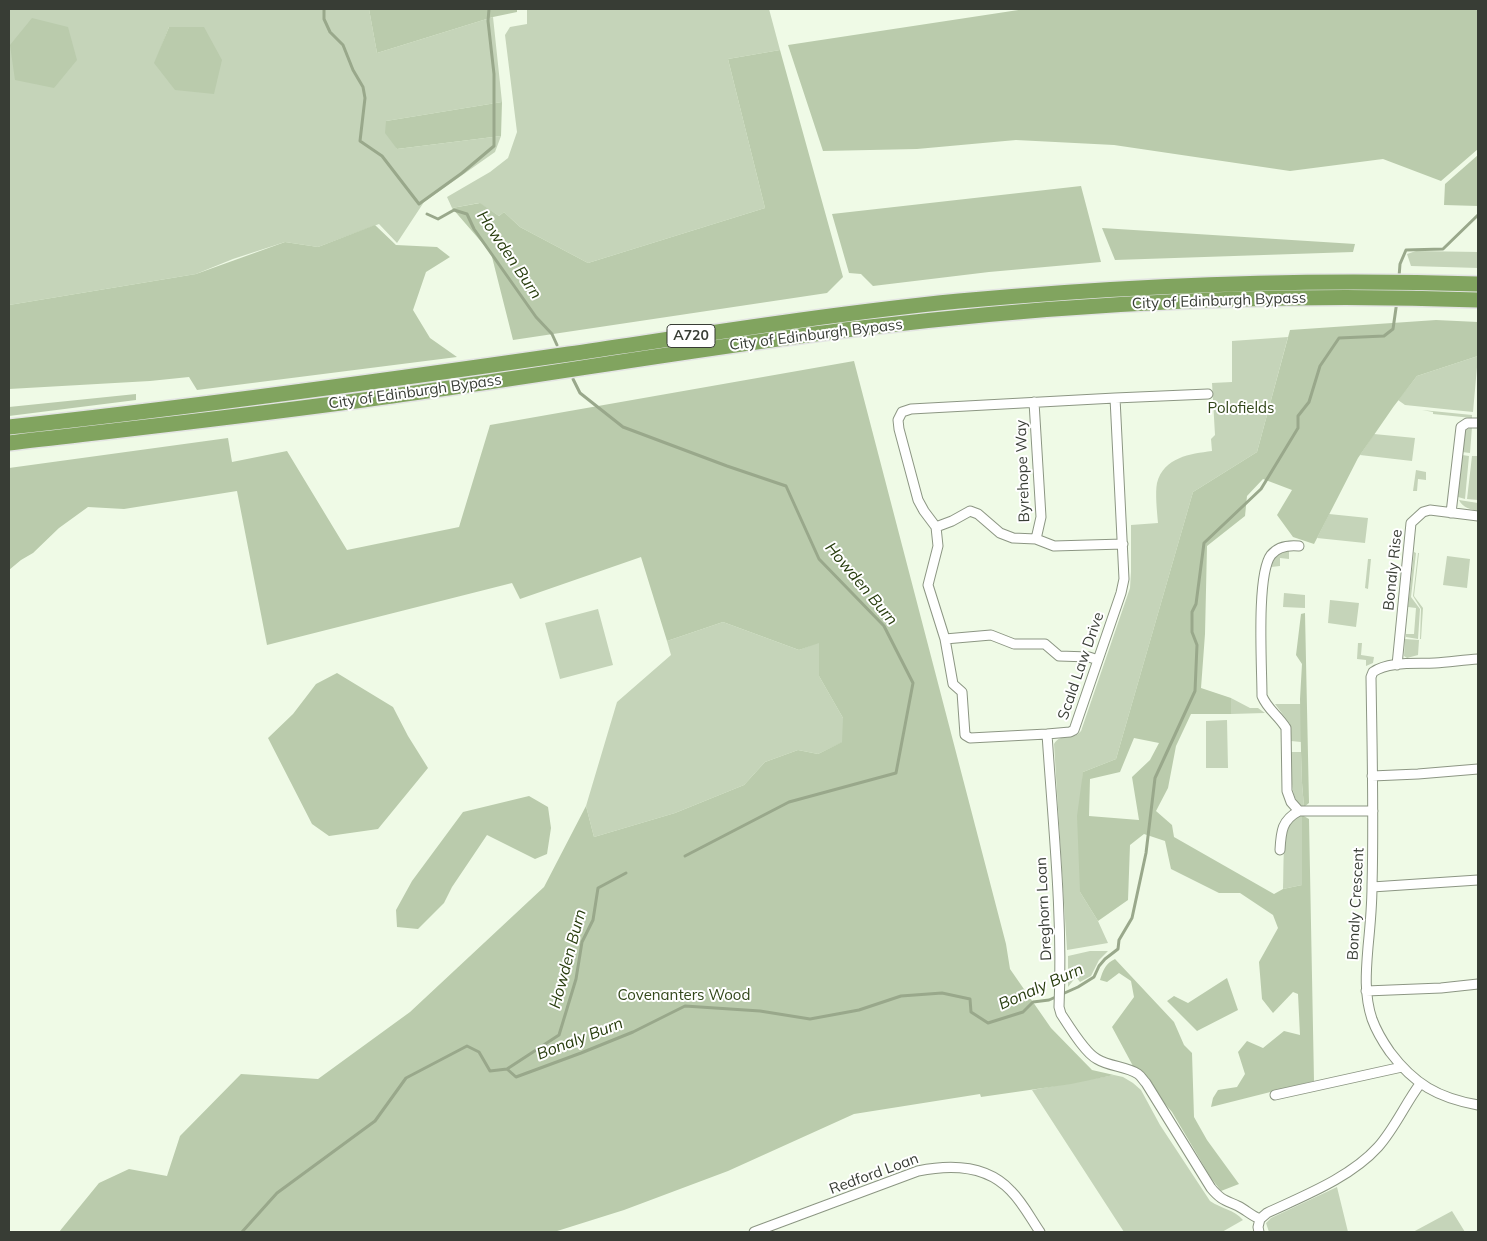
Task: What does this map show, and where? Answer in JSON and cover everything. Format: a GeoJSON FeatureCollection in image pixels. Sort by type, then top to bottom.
{"type":"FeatureCollection","features":[{"type":"Feature","properties":{"kind":"highway","name":"City of Edinburgh Bypass"},"geometry":{"type":"LineString","coordinates":[[9,427],[394,379],[863,312],[948,302],[1128,288],[1226,284],[1376,281],[1478,284]]}},
{"type":"Feature","properties":{"kind":"highway","name":"City of Edinburgh Bypass"},"geometry":{"type":"LineString","coordinates":[[9,444],[390,396],[786,338],[939,319],[1174,301],[1375,297],[1478,300]]}},
{"type":"Feature","properties":{"kind":"street"},"geometry":{"type":"LineString","coordinates":[[1123,544],[1054,546],[1036,540],[1013,538],[1000,533],[978,514],[970,511],[936,527],[918,500],[898,429],[898,420],[902,412],[911,408],[1208,394]]}},
{"type":"Feature","properties":{"kind":"street","name":"Scald Law Drive"},"geometry":{"type":"LineString","coordinates":[[936,527],[938,546],[928,585],[945,639],[952,684],[962,692],[965,735],[970,738],[1047,734],[1074,730],[1121,593],[1124,579],[1116,398]]}},
{"type":"Feature","properties":{"kind":"street","name":"Byrehope Way"},"geometry":{"type":"LineString","coordinates":[[1034,402],[1041,517],[1036,540]]}},
{"type":"Feature","properties":{"kind":"street"},"geometry":{"type":"LineString","coordinates":[[1451,513],[1461,427],[1467,423],[1478,423]]}},
{"type":"Feature","properties":{"kind":"street","name":"Bonaly Rise"},"geometry":{"type":"LineString","coordinates":[[1397,665],[1411,523],[1423,512],[1430,510],[1478,516]]}},
{"type":"Feature","properties":{"kind":"street"},"geometry":{"type":"LineString","coordinates":[[1299,546],[1284,546],[1270,556],[1264,573],[1261,616],[1262,696],[1266,705],[1281,719],[1286,728],[1287,791],[1291,802],[1299,810]]}},
{"type":"Feature","properties":{"kind":"street"},"geometry":{"type":"LineString","coordinates":[[945,639],[991,635],[1014,644],[1045,644],[1059,656],[1089,657],[1098,660]]}},
{"type":"Feature","properties":{"kind":"street","name":"Bonaly Crescent"},"geometry":{"type":"LineString","coordinates":[[1478,658],[1397,665],[1377,669],[1371,677],[1372,888],[1366,970],[1366,991],[1372,1018],[1383,1042],[1402,1067],[1420,1084],[1437,1093],[1462,1102],[1478,1105]]}},
{"type":"Feature","properties":{"kind":"street","name":"Dreghorn Loan"},"geometry":{"type":"LineString","coordinates":[[1047,734],[1056,875],[1060,1014],[1089,1053],[1104,1063],[1125,1068],[1138,1074],[1146,1083],[1211,1188],[1219,1197],[1229,1203],[1240,1206],[1250,1215],[1260,1219]]}},
{"type":"Feature","properties":{"kind":"street"},"geometry":{"type":"LineString","coordinates":[[1372,776],[1478,769]]}},
{"type":"Feature","properties":{"kind":"street"},"geometry":{"type":"LineString","coordinates":[[1280,850],[1284,823],[1299,810],[1373,811]]}},
{"type":"Feature","properties":{"kind":"street"},"geometry":{"type":"LineString","coordinates":[[1372,888],[1478,880]]}},
{"type":"Feature","properties":{"kind":"street"},"geometry":{"type":"LineString","coordinates":[[1366,991],[1441,988],[1478,984]]}},
{"type":"Feature","properties":{"kind":"street"},"geometry":{"type":"LineString","coordinates":[[1275,1095],[1289,1096],[1402,1067]]}},
{"type":"Feature","properties":{"kind":"street"},"geometry":{"type":"LineString","coordinates":[[1259,1232],[1260,1219],[1267,1213],[1332,1181],[1358,1165],[1377,1148],[1392,1130],[1420,1084]]}},
{"type":"Feature","properties":{"kind":"street","name":"Redford Loan"},"geometry":{"type":"LineString","coordinates":[[754,1232],[918,1171],[947,1167],[976,1170],[989,1174],[1011,1191],[1040,1232]]}},
{"type":"Feature","properties":{"kind":"green space"},"geometry":{"type":"Polygon","coordinates":[[[9,9],[369,9],[377,53],[493,17],[502,102],[386,121],[397,149],[501,136],[495,152],[424,202],[397,243],[379,224],[318,247],[285,242],[233,259],[196,274],[9,305],[9,9]],[[169,27],[155,63],[204,27],[169,27]]]}},
{"type":"Feature","properties":{"kind":"green space"},"geometry":{"type":"Polygon","coordinates":[[[369,9],[517,9],[517,12],[493,17],[377,53],[369,9]]]}},
{"type":"Feature","properties":{"kind":"green space"},"geometry":{"type":"Polygon","coordinates":[[[527,9],[769,9],[780,50],[728,59],[765,208],[588,263],[520,227],[504,212],[499,216],[479,203],[452,208],[447,197],[490,172],[508,158],[517,132],[505,35],[510,27],[527,24],[527,9]]]}},
{"type":"Feature","properties":{"kind":"green space"},"geometry":{"type":"Polygon","coordinates":[[[1025,9],[1478,9],[1478,149],[1441,181],[1383,159],[1290,171],[1114,145],[1016,140],[917,149],[823,151],[788,45],[1025,9]]]}},
{"type":"Feature","properties":{"kind":"green space"},"geometry":{"type":"Polygon","coordinates":[[[32,18],[68,27],[77,60],[54,88],[15,80],[10,45],[32,18]]]}},
{"type":"Feature","properties":{"kind":"green space"},"geometry":{"type":"Polygon","coordinates":[[[169,27],[204,27],[222,60],[214,94],[175,90],[154,63],[169,27]]]}},
{"type":"Feature","properties":{"kind":"green space"},"geometry":{"type":"Polygon","coordinates":[[[780,50],[843,277],[827,293],[513,340],[491,253],[452,208],[480,203],[499,216],[504,212],[520,227],[588,263],[765,208],[728,59],[780,50]]]}},
{"type":"Feature","properties":{"kind":"green space"},"geometry":{"type":"Polygon","coordinates":[[[502,102],[501,136],[397,149],[385,133],[386,121],[502,102]]]}},
{"type":"Feature","properties":{"kind":"green space"},"geometry":{"type":"Polygon","coordinates":[[[1478,155],[1478,206],[1444,205],[1445,184],[1478,155]]]}},
{"type":"Feature","properties":{"kind":"green space"},"geometry":{"type":"Polygon","coordinates":[[[1081,186],[1101,262],[989,272],[873,286],[861,274],[849,273],[832,214],[1081,186]]]}},
{"type":"Feature","properties":{"kind":"green space"},"geometry":{"type":"Polygon","coordinates":[[[375,225],[396,245],[437,247],[450,257],[426,272],[413,310],[430,338],[457,357],[197,390],[189,377],[9,389],[9,305],[196,274],[285,242],[318,247],[375,225]]]}},
{"type":"Feature","properties":{"kind":"green space"},"geometry":{"type":"Polygon","coordinates":[[[1102,228],[1355,244],[1353,252],[1115,260],[1102,228]]]}},
{"type":"Feature","properties":{"kind":"green space"},"geometry":{"type":"Polygon","coordinates":[[[1416,251],[1478,252],[1478,268],[1411,266],[1407,254],[1416,251]]]}},
{"type":"Feature","properties":{"kind":"green space"},"geometry":{"type":"Polygon","coordinates":[[[1436,320],[1478,322],[1478,356],[1417,376],[1358,458],[1314,544],[1293,537],[1277,515],[1292,490],[1263,479],[1247,496],[1245,516],[1207,546],[1205,634],[1201,688],[1231,698],[1231,714],[1191,714],[1176,746],[1168,788],[1156,811],[1172,825],[1174,837],[1274,894],[1283,889],[1302,885],[1302,815],[1309,819],[1314,1081],[1211,1107],[1213,1098],[1218,1090],[1237,1087],[1245,1074],[1238,1052],[1247,1041],[1263,1048],[1284,1031],[1300,1035],[1298,994],[1293,992],[1273,1013],[1262,999],[1259,962],[1278,928],[1273,915],[1240,893],[1219,893],[1171,869],[1165,841],[1144,834],[1130,845],[1128,900],[1098,921],[1080,892],[1077,816],[1083,772],[1116,759],[1193,492],[1257,452],[1290,330],[1436,320]],[[1134,738],[1120,772],[1090,779],[1089,816],[1139,820],[1132,777],[1150,760],[1159,743],[1134,738]]]}},
{"type":"Feature","properties":{"kind":"green space","name":"Polofields"},"geometry":{"type":"Polygon","coordinates":[[[1288,337],[1257,452],[1193,492],[1116,759],[1083,772],[1080,892],[1098,921],[1108,943],[1067,950],[1054,744],[1060,738],[1074,736],[1081,731],[1130,588],[1131,525],[1158,523],[1156,487],[1160,474],[1165,467],[1179,458],[1212,451],[1211,439],[1215,435],[1212,383],[1232,382],[1232,341],[1288,337]]]}},
{"type":"Feature","properties":{"kind":"green space"},"geometry":{"type":"Polygon","coordinates":[[[1478,356],[1473,412],[1405,405],[1398,400],[1417,376],[1478,356]]]}},
{"type":"Feature","properties":{"kind":"green space","name":"Covenanters Wood"},"geometry":{"type":"Polygon","coordinates":[[[854,361],[1006,944],[1010,969],[1051,1028],[1092,1070],[1114,1075],[1071,1084],[981,1097],[980,1094],[854,1114],[728,1171],[624,1210],[554,1232],[59,1232],[99,1183],[129,1169],[167,1176],[180,1136],[241,1074],[318,1079],[410,1012],[544,887],[586,806],[594,837],[675,813],[744,785],[765,762],[798,750],[818,754],[842,742],[843,718],[819,676],[819,643],[799,650],[723,622],[667,641],[641,557],[520,599],[512,583],[267,645],[237,491],[124,509],[88,507],[59,528],[33,553],[9,570],[9,468],[228,438],[232,462],[287,451],[347,550],[459,527],[490,425],[854,361]]]}},
{"type":"Feature","properties":{"kind":"green space"},"geometry":{"type":"Polygon","coordinates":[[[136,394],[136,400],[9,416],[9,407],[136,394]]]}},
{"type":"Feature","properties":{"kind":"green space"},"geometry":{"type":"Polygon","coordinates":[[[1422,410],[1472,415],[1472,418],[1433,414],[1433,412],[1422,410]]]}},
{"type":"Feature","properties":{"kind":"green space"},"geometry":{"type":"Polygon","coordinates":[[[1472,427],[1470,453],[1462,452],[1465,430],[1472,427]]]}},
{"type":"Feature","properties":{"kind":"green space"},"geometry":{"type":"Polygon","coordinates":[[[1374,434],[1415,438],[1412,461],[1360,455],[1374,434]]]}},
{"type":"Feature","properties":{"kind":"green space"},"geometry":{"type":"Polygon","coordinates":[[[1462,455],[1469,456],[1465,499],[1458,497],[1462,455]]]}},
{"type":"Feature","properties":{"kind":"green space"},"geometry":{"type":"Polygon","coordinates":[[[1472,456],[1478,456],[1478,500],[1467,499],[1472,456]]]}},
{"type":"Feature","properties":{"kind":"green space"},"geometry":{"type":"Polygon","coordinates":[[[1416,470],[1426,472],[1426,480],[1418,479],[1417,491],[1413,491],[1416,470]]]}},
{"type":"Feature","properties":{"kind":"green space"},"geometry":{"type":"Polygon","coordinates":[[[1459,500],[1478,503],[1478,511],[1470,509],[1459,500]]]}},
{"type":"Feature","properties":{"kind":"green space"},"geometry":{"type":"Polygon","coordinates":[[[1329,514],[1368,518],[1365,543],[1317,538],[1329,514]]]}},
{"type":"Feature","properties":{"kind":"green space"},"geometry":{"type":"Polygon","coordinates":[[[1289,549],[1289,559],[1280,558],[1280,566],[1271,567],[1277,554],[1289,549]]]}},
{"type":"Feature","properties":{"kind":"green space"},"geometry":{"type":"Polygon","coordinates":[[[1414,552],[1416,553],[1411,597],[1420,609],[1418,639],[1406,637],[1406,634],[1414,634],[1416,608],[1408,607],[1414,552]]]}},
{"type":"Feature","properties":{"kind":"green space"},"geometry":{"type":"Polygon","coordinates":[[[1418,553],[1414,596],[1423,608],[1421,639],[1421,609],[1413,596],[1418,553]]]}},
{"type":"Feature","properties":{"kind":"green space"},"geometry":{"type":"Polygon","coordinates":[[[1447,556],[1470,559],[1467,588],[1443,585],[1447,556]]]}},
{"type":"Feature","properties":{"kind":"green space"},"geometry":{"type":"Polygon","coordinates":[[[1368,559],[1371,559],[1368,589],[1365,588],[1368,559]]]}},
{"type":"Feature","properties":{"kind":"green space"},"geometry":{"type":"Polygon","coordinates":[[[1284,593],[1305,595],[1305,608],[1283,607],[1284,593]]]}},
{"type":"Feature","properties":{"kind":"green space"},"geometry":{"type":"Polygon","coordinates":[[[1330,600],[1359,603],[1356,627],[1328,623],[1330,600]]]}},
{"type":"Feature","properties":{"kind":"green space"},"geometry":{"type":"Polygon","coordinates":[[[598,609],[613,665],[560,679],[545,623],[598,609]]]}},
{"type":"Feature","properties":{"kind":"green space"},"geometry":{"type":"Polygon","coordinates":[[[1305,613],[1309,803],[1304,807],[1300,699],[1302,664],[1296,655],[1301,614],[1305,613]]]}},
{"type":"Feature","properties":{"kind":"green space"},"geometry":{"type":"Polygon","coordinates":[[[723,622],[799,650],[819,642],[819,676],[843,718],[843,742],[818,754],[798,750],[765,762],[744,785],[675,813],[594,837],[586,806],[617,702],[671,655],[667,641],[723,622]]]}},
{"type":"Feature","properties":{"kind":"green space"},"geometry":{"type":"Polygon","coordinates":[[[1405,639],[1419,640],[1418,655],[1407,658],[1404,656],[1405,639]]]}},
{"type":"Feature","properties":{"kind":"green space"},"geometry":{"type":"Polygon","coordinates":[[[1358,643],[1362,643],[1361,655],[1374,657],[1373,663],[1366,666],[1366,660],[1357,659],[1358,643]]]}},
{"type":"Feature","properties":{"kind":"green space"},"geometry":{"type":"Polygon","coordinates":[[[337,673],[393,707],[428,768],[378,829],[329,836],[312,824],[268,738],[293,714],[316,684],[337,673]]]}},
{"type":"Feature","properties":{"kind":"green space"},"geometry":{"type":"Polygon","coordinates":[[[1231,698],[1250,708],[1258,708],[1265,713],[1231,714],[1231,698]]]}},
{"type":"Feature","properties":{"kind":"green space"},"geometry":{"type":"Polygon","coordinates":[[[1275,704],[1301,704],[1301,742],[1291,741],[1290,724],[1275,704]]]}},
{"type":"Feature","properties":{"kind":"green space"},"geometry":{"type":"Polygon","coordinates":[[[1227,720],[1228,768],[1206,768],[1206,721],[1227,720]]]}},
{"type":"Feature","properties":{"kind":"green space"},"geometry":{"type":"Polygon","coordinates":[[[1291,752],[1301,752],[1304,807],[1295,798],[1293,791],[1291,752]]]}},
{"type":"Feature","properties":{"kind":"green space"},"geometry":{"type":"Polygon","coordinates":[[[529,796],[548,807],[551,828],[547,854],[535,859],[487,835],[452,887],[444,903],[418,929],[397,927],[396,910],[412,881],[463,812],[529,796]]]}},
{"type":"Feature","properties":{"kind":"green space"},"geometry":{"type":"Polygon","coordinates":[[[1302,815],[1302,885],[1283,889],[1284,846],[1287,829],[1291,821],[1302,815]]]}},
{"type":"Feature","properties":{"kind":"green space"},"geometry":{"type":"Polygon","coordinates":[[[1090,951],[1108,951],[1099,960],[1091,976],[1080,982],[1076,977],[1068,987],[1068,956],[1090,951]]]}},
{"type":"Feature","properties":{"kind":"green space"},"geometry":{"type":"Polygon","coordinates":[[[1115,959],[1174,1022],[1184,1045],[1192,1053],[1194,1117],[1207,1140],[1239,1184],[1221,1191],[1211,1178],[1172,1112],[1133,1066],[1112,1027],[1134,997],[1131,981],[1119,973],[1107,982],[1100,980],[1105,967],[1115,959]]]}},
{"type":"Feature","properties":{"kind":"green space"},"geometry":{"type":"Polygon","coordinates":[[[1227,978],[1238,1010],[1197,1031],[1167,1001],[1174,996],[1188,1003],[1227,978]]]}},
{"type":"Feature","properties":{"kind":"green space"},"geometry":{"type":"Polygon","coordinates":[[[1114,1075],[1123,1077],[1141,1090],[1160,1125],[1210,1201],[1243,1220],[1222,1232],[1124,1232],[1032,1090],[1114,1075]]]}},
{"type":"Feature","properties":{"kind":"green space"},"geometry":{"type":"Polygon","coordinates":[[[1337,1187],[1348,1232],[1269,1232],[1266,1223],[1271,1218],[1337,1187]]]}},
{"type":"Feature","properties":{"kind":"green space"},"geometry":{"type":"Polygon","coordinates":[[[1452,1211],[1465,1232],[1413,1232],[1452,1211]]]}},
{"type":"Feature","properties":{"kind":"waterway","name":"Howden Burn"},"geometry":{"type":"LineString","coordinates":[[324,9],[324,19],[330,32],[343,45],[353,70],[363,87],[365,98],[360,141],[382,156],[419,204],[462,173],[494,146],[494,74],[488,21],[489,9]]}},
{"type":"Feature","properties":{"kind":"waterway","name":"Howden Burn"},"geometry":{"type":"LineString","coordinates":[[427,214],[438,219],[454,210],[467,214],[474,229],[536,317],[552,334],[557,345]]}},
{"type":"Feature","properties":{"kind":"waterway","name":"Bonaly Burn"},"geometry":{"type":"LineString","coordinates":[[1399,277],[1400,264],[1406,250],[1443,249],[1478,215]]}},
{"type":"Feature","properties":{"kind":"waterway","name":"Bonaly Burn"},"geometry":{"type":"LineString","coordinates":[[242,1232],[277,1193],[375,1121],[406,1078],[467,1046],[479,1052],[490,1071],[507,1069],[516,1077],[633,1032],[685,1006],[760,1011],[810,1019],[859,1010],[901,996],[942,993],[970,999],[971,1012],[988,1023],[1023,1012],[1033,1002],[1049,1000],[1078,987],[1094,977],[1099,966],[1118,949],[1119,940],[1132,918],[1146,853],[1155,778],[1195,691],[1197,645],[1192,632],[1192,612],[1196,604],[1204,543],[1261,489],[1298,428],[1298,416],[1309,402],[1320,366],[1339,338],[1384,336],[1393,329],[1397,301]]}},
{"type":"Feature","properties":{"kind":"waterway","name":"Howden Burn"},"geometry":{"type":"LineString","coordinates":[[573,379],[580,393],[623,427],[786,486],[819,559],[884,626],[913,683],[896,773],[789,802],[685,856]]}},
{"type":"Feature","properties":{"kind":"waterway","name":"Howden Burn"},"geometry":{"type":"LineString","coordinates":[[507,1069],[559,1035],[576,979],[582,942],[593,920],[598,888],[626,873]]}}]}
